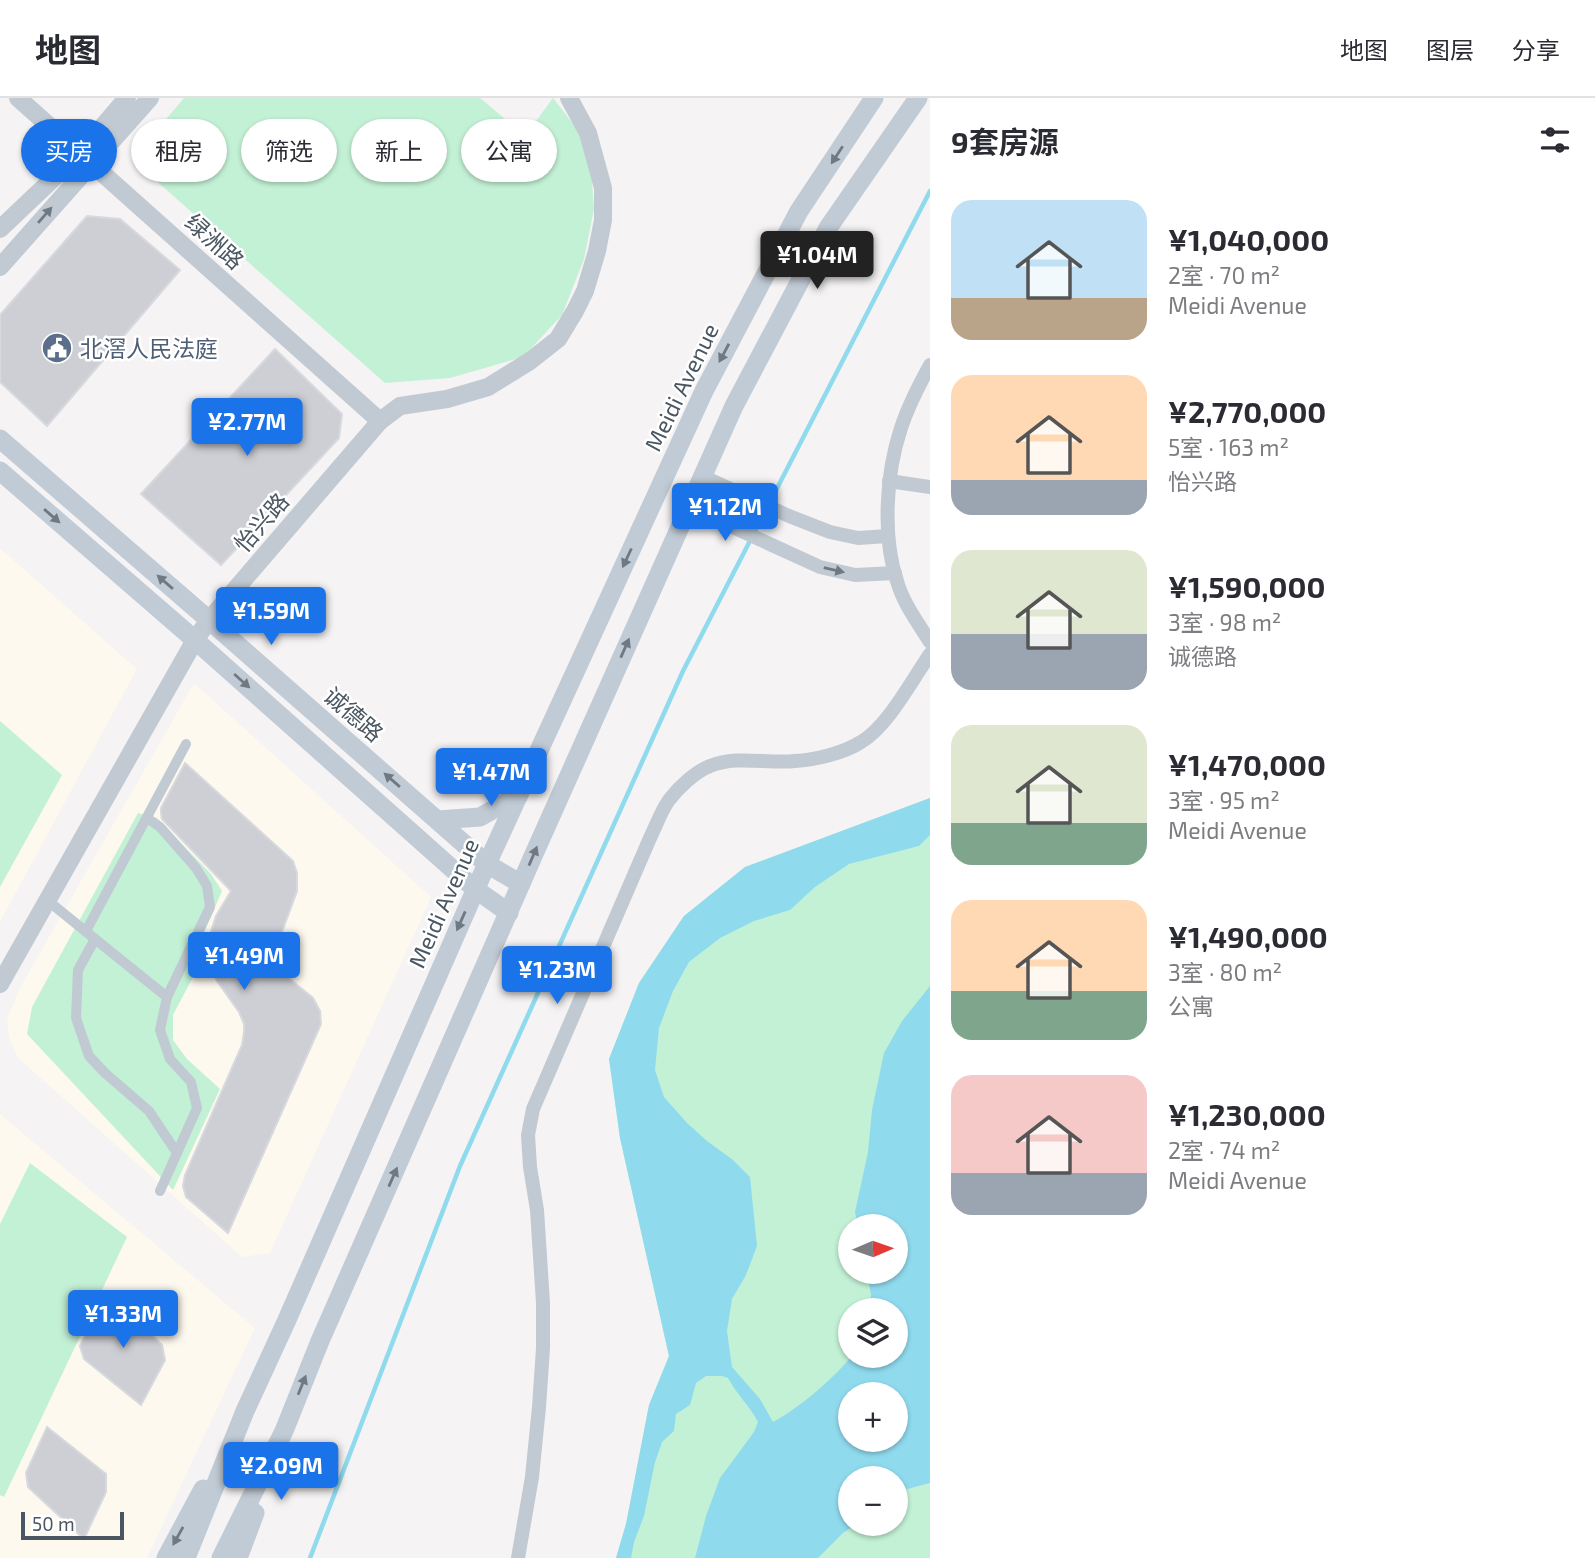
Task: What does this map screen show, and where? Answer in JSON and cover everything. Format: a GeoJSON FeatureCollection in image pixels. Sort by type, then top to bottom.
{"type":"FeatureCollection","features":[{"type":"Feature","properties":{"kind":"main road","name":"Meidi Avenue"},"geometry":{"type":"LineString","coordinates":[[186,1558],[245,1411],[475,889],[704,391],[799,211],[874,98]]}},
{"type":"Feature","properties":{"kind":"main road"},"geometry":{"type":"LineString","coordinates":[[238,1558],[320,1341],[734,406],[828,229],[918,98]]}},
{"type":"Feature","properties":{"kind":"main road","name":"诚德路"},"geometry":{"type":"LineString","coordinates":[[0,439],[487,864],[521,884]]}},
{"type":"Feature","properties":{"kind":"main road"},"geometry":{"type":"LineString","coordinates":[[0,471],[475,889],[509,913]]}},
{"type":"Feature","properties":{"kind":"main road"},"geometry":{"type":"LineString","coordinates":[[438,820],[480,817],[519,795]]}},
{"type":"Feature","properties":{"kind":"main road"},"geometry":{"type":"LineString","coordinates":[[166,1558],[245,1411]]}},
{"type":"Feature","properties":{"kind":"main road"},"geometry":{"type":"LineString","coordinates":[[221,1558],[284,1431]]}},
{"type":"Feature","properties":{"kind":"street","name":"绿洲路"},"geometry":{"type":"LineString","coordinates":[[18,98],[41,119]]}},
{"type":"Feature","properties":{"kind":"street"},"geometry":{"type":"LineString","coordinates":[[112,119],[127,98]]}},
{"type":"Feature","properties":{"kind":"street"},"geometry":{"type":"LineString","coordinates":[[117,128],[150,98]]}},
{"type":"Feature","properties":{"kind":"street","name":"怡兴路"},"geometry":{"type":"LineString","coordinates":[[0,984],[195,640],[209,620],[380,421],[400,406],[447,400],[488,387],[530,361],[558,339],[585,291],[603,220],[603,188],[588,133],[569,98]]}},
{"type":"Feature","properties":{"kind":"street"},"geometry":{"type":"LineString","coordinates":[[0,229],[56,182]]}},
{"type":"Feature","properties":{"kind":"street"},"geometry":{"type":"LineString","coordinates":[[0,267],[66,182]]}},
{"type":"Feature","properties":{"kind":"street","name":"绿洲路"},"geometry":{"type":"LineString","coordinates":[[112,182],[380,421]]}},
{"type":"Feature","properties":{"kind":"street"},"geometry":{"type":"LineString","coordinates":[[930,365],[915,391],[900,429],[889,481],[888,536],[897,582],[912,614],[930,642]]}},
{"type":"Feature","properties":{"kind":"street"},"geometry":{"type":"LineString","coordinates":[[702,477],[830,532],[858,538],[888,536]]}},
{"type":"Feature","properties":{"kind":"street"},"geometry":{"type":"LineString","coordinates":[[889,481],[930,487]]}},
{"type":"Feature","properties":{"kind":"street"},"geometry":{"type":"LineString","coordinates":[[689,507],[820,567],[855,575],[895,573]]}},
{"type":"Feature","properties":{"kind":"street"},"geometry":{"type":"LineString","coordinates":[[518,1558],[531,1477],[543,1348],[537,1210],[528,1135],[533,1109],[650,838],[668,801],[689,779],[709,766],[733,761],[795,761],[832,754],[862,742],[902,698],[930,654]]}},
{"type":"Feature","properties":{"kind":"street"},"geometry":{"type":"LineString","coordinates":[[177,1153],[149,1111],[89,1056],[76,1018],[78,970],[90,935],[186,744]]}},
{"type":"Feature","properties":{"kind":"street"},"geometry":{"type":"LineString","coordinates":[[147,818],[160,827],[196,869],[207,886],[210,907],[167,997],[160,1030],[170,1059],[191,1082],[197,1108],[160,1191]]}},
{"type":"Feature","properties":{"kind":"street"},"geometry":{"type":"LineString","coordinates":[[47,900],[167,997]]}},
{"type":"Feature","properties":{"kind":"shaded area"},"geometry":{"type":"Polygon","coordinates":[[[0,548],[137,669],[0,922],[0,548]]]}},
{"type":"Feature","properties":{"kind":"shaded area"},"geometry":{"type":"Polygon","coordinates":[[[194,683],[431,897],[270,1253],[242,1257],[17,1057],[9,1037],[7,1019],[21,986],[194,683]]]}},
{"type":"Feature","properties":{"kind":"shaded area"},"geometry":{"type":"Polygon","coordinates":[[[0,1114],[255,1328],[147,1558],[0,1558],[0,1114]]]}},
{"type":"Feature","properties":{"kind":"green space"},"geometry":{"type":"Polygon","coordinates":[[[184,98],[480,98],[505,119],[461,119],[461,182],[557,182],[557,119],[538,119],[553,98],[578,130],[591,167],[594,209],[584,259],[562,315],[523,357],[450,378],[385,383],[158,182],[227,182],[227,119],[166,119],[184,98]]]}},
{"type":"Feature","properties":{"kind":"green space"},"geometry":{"type":"Polygon","coordinates":[[[0,721],[62,775],[0,887],[0,721]]]}},
{"type":"Feature","properties":{"kind":"green space"},"geometry":{"type":"Polygon","coordinates":[[[930,798],[930,1558],[616,1558],[626,1524],[649,1405],[669,1356],[620,1138],[609,1059],[639,983],[684,916],[745,867],[930,798]]]}},
{"type":"Feature","properties":{"kind":"green space"},"geometry":{"type":"Polygon","coordinates":[[[138,813],[157,818],[211,874],[222,891],[202,937],[202,960],[173,1015],[173,1040],[187,1059],[220,1089],[173,1190],[27,1034],[32,1007],[138,813]]]}},
{"type":"Feature","properties":{"kind":"green space"},"geometry":{"type":"Polygon","coordinates":[[[30,1163],[127,1237],[4,1497],[0,1495],[0,1224],[30,1163]]]}},
{"type":"Feature","properties":{"kind":"water"},"geometry":{"type":"Polygon","coordinates":[[[930,798],[930,835],[919,846],[849,864],[815,887],[790,910],[754,921],[720,938],[689,962],[673,991],[659,1028],[655,1070],[664,1097],[687,1123],[750,1177],[757,1246],[746,1275],[732,1299],[727,1331],[732,1367],[760,1399],[773,1422],[793,1410],[841,1368],[908,1368],[908,1298],[871,1298],[869,1284],[908,1284],[908,1214],[855,1212],[884,1053],[902,1021],[930,986],[930,1483],[908,1489],[908,1466],[838,1466],[840,1536],[818,1558],[695,1558],[720,1478],[754,1432],[758,1422],[728,1378],[706,1376],[696,1383],[690,1405],[676,1414],[674,1431],[662,1442],[631,1558],[616,1558],[626,1524],[649,1405],[669,1356],[620,1138],[609,1059],[639,983],[684,916],[745,867],[930,798]]]}},
{"type":"Feature","properties":{"kind":"building","name":"北滘人民法庭"},"geometry":{"type":"Polygon","coordinates":[[[87,216],[120,219],[180,270],[47,426],[0,382],[0,315],[87,216]]]}},
{"type":"Feature","properties":{"kind":"building"},"geometry":{"type":"Polygon","coordinates":[[[275,349],[342,414],[339,438],[221,565],[141,494],[275,349]]]}},
{"type":"Feature","properties":{"kind":"building"},"geometry":{"type":"Polygon","coordinates":[[[185,763],[293,861],[297,873],[297,891],[276,948],[276,962],[280,971],[313,998],[320,1011],[321,1024],[228,1233],[186,1197],[183,1186],[185,1175],[242,1045],[244,1032],[239,1012],[210,967],[208,941],[216,916],[231,891],[162,819],[161,808],[185,763]]]}},
{"type":"Feature","properties":{"kind":"building"},"geometry":{"type":"Polygon","coordinates":[[[107,1292],[162,1345],[165,1360],[141,1405],[84,1359],[80,1346],[107,1292]]]}},
{"type":"Feature","properties":{"kind":"building"},"geometry":{"type":"Polygon","coordinates":[[[47,1427],[106,1474],[106,1492],[84,1539],[28,1487],[26,1473],[47,1427]]]}},
{"type":"Feature","properties":{"kind":"waterway"},"geometry":{"type":"LineString","coordinates":[[310,1558],[460,1166],[683,671],[930,191]]}},
{"type":"Feature","properties":{"kind":"place","name":"北滘人民法庭"},"geometry":{"type":"Point","coordinates":[57,348]}}]}
